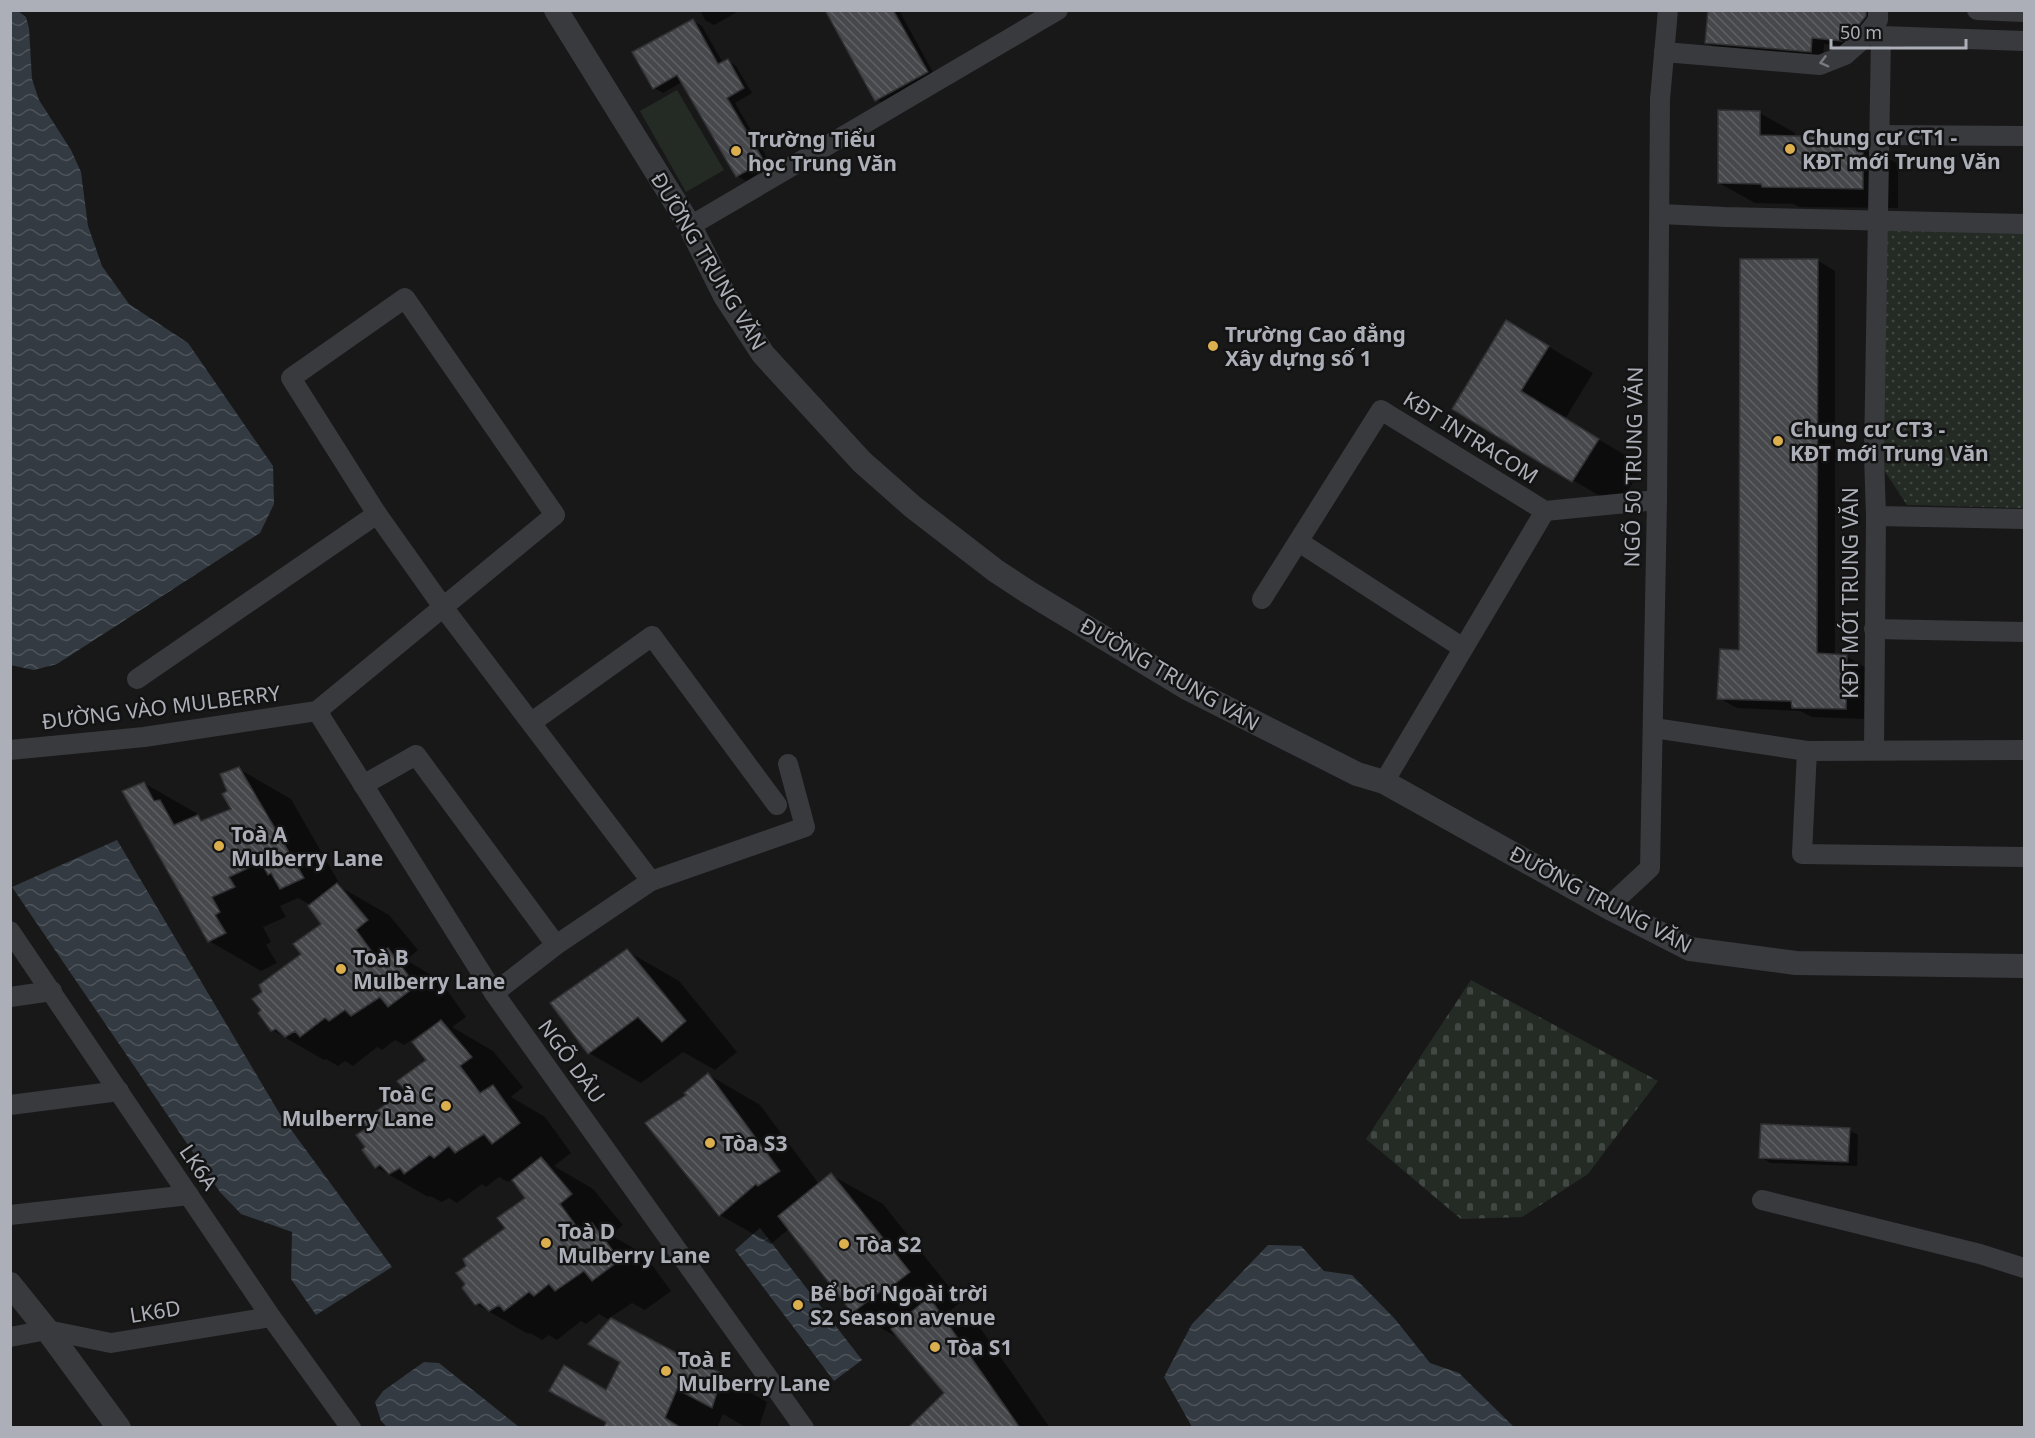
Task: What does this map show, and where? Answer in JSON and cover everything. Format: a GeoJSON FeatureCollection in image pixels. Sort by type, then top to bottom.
{"type":"FeatureCollection","features":[{"type":"Feature","properties":{"kind":"street","name":"ĐƯỜNG TRUNG VĂN"},"geometry":{"type":"LineString","coordinates":[[556,10],[690,226],[726,296],[763,354],[862,462],[913,507],[996,571],[1187,688],[1357,774],[1384,782],[1608,907],[1690,949],[1796,963],[2025,966]]}},
{"type":"Feature","properties":{"kind":"street"},"geometry":{"type":"LineString","coordinates":[[690,226],[1058,10]]}},
{"type":"Feature","properties":{"kind":"street","name":"NGÕ 50 TRUNG VĂN"},"geometry":{"type":"LineString","coordinates":[[1608,907],[1650,868],[1657,500],[1660,99],[1668,10]]}},
{"type":"Feature","properties":{"kind":"street"},"geometry":{"type":"LineString","coordinates":[[1664,52],[1820,65],[1845,55],[1863,39],[1878,20],[1878,10]]}},
{"type":"Feature","properties":{"kind":"street"},"geometry":{"type":"LineString","coordinates":[[1977,10],[2025,12]]}},
{"type":"Feature","properties":{"kind":"street","name":"KĐT MỚI TRUNG VĂN"},"geometry":{"type":"LineString","coordinates":[[1874,750],[1876,516],[1874,455],[1881,36],[2025,41]]}},
{"type":"Feature","properties":{"kind":"street"},"geometry":{"type":"LineString","coordinates":[[1879,135],[2025,136]]}},
{"type":"Feature","properties":{"kind":"street"},"geometry":{"type":"LineString","coordinates":[[1660,214],[2025,224]]}},
{"type":"Feature","properties":{"kind":"street"},"geometry":{"type":"LineString","coordinates":[[317,711],[443,607],[555,515],[405,298],[291,378],[377,514],[443,607],[651,881]]}},
{"type":"Feature","properties":{"kind":"street","name":"KĐT INTRACOM"},"geometry":{"type":"LineString","coordinates":[[1262,598],[1381,410],[1545,511],[1657,500]]}},
{"type":"Feature","properties":{"kind":"street","name":"KĐT INTRACOM"},"geometry":{"type":"LineString","coordinates":[[1384,782],[1545,511]]}},
{"type":"Feature","properties":{"kind":"street"},"geometry":{"type":"LineString","coordinates":[[137,679],[377,514]]}},
{"type":"Feature","properties":{"kind":"street"},"geometry":{"type":"LineString","coordinates":[[1876,516],[2025,519]]}},
{"type":"Feature","properties":{"kind":"street"},"geometry":{"type":"LineString","coordinates":[[1299,542],[1463,648]]}},
{"type":"Feature","properties":{"kind":"street"},"geometry":{"type":"LineString","coordinates":[[1874,629],[2025,632]]}},
{"type":"Feature","properties":{"kind":"street"},"geometry":{"type":"LineString","coordinates":[[532,722],[651,636],[777,805]]}},
{"type":"Feature","properties":{"kind":"street","name":"ĐƯỜNG VÀO MULBERRY"},"geometry":{"type":"LineString","coordinates":[[10,750],[144,737],[317,711]]}},
{"type":"Feature","properties":{"kind":"street","name":"NGÕ DÂU"},"geometry":{"type":"LineString","coordinates":[[317,711],[494,993],[804,1428]]}},
{"type":"Feature","properties":{"kind":"street"},"geometry":{"type":"LineString","coordinates":[[1654,728],[1807,751],[2025,750]]}},
{"type":"Feature","properties":{"kind":"street"},"geometry":{"type":"LineString","coordinates":[[1807,751],[1802,854],[2025,857]]}},
{"type":"Feature","properties":{"kind":"street"},"geometry":{"type":"LineString","coordinates":[[363,785],[416,755],[556,945]]}},
{"type":"Feature","properties":{"kind":"street"},"geometry":{"type":"LineString","coordinates":[[494,993],[556,945],[651,881],[806,827],[788,764]]}},
{"type":"Feature","properties":{"kind":"street","name":"LK6A"},"geometry":{"type":"LineString","coordinates":[[10,931],[271,1317],[351,1428]]}},
{"type":"Feature","properties":{"kind":"street"},"geometry":{"type":"LineString","coordinates":[[10,997],[52,991]]}},
{"type":"Feature","properties":{"kind":"street"},"geometry":{"type":"LineString","coordinates":[[10,1106],[119,1092]]}},
{"type":"Feature","properties":{"kind":"street"},"geometry":{"type":"LineString","coordinates":[[10,1215],[189,1195]]}},
{"type":"Feature","properties":{"kind":"street"},"geometry":{"type":"LineString","coordinates":[[1762,1200],[1980,1254],[2025,1268]]}},
{"type":"Feature","properties":{"kind":"street"},"geometry":{"type":"LineString","coordinates":[[10,1284],[119,1428]]}},
{"type":"Feature","properties":{"kind":"street","name":"LK6D"},"geometry":{"type":"LineString","coordinates":[[47,1330],[111,1343],[271,1317]]}},
{"type":"Feature","properties":{"kind":"street"},"geometry":{"type":"LineString","coordinates":[[10,1337],[47,1330]]}},
{"type":"Feature","properties":{"kind":"green space"},"geometry":{"type":"Polygon","coordinates":[[[677,90],[724,170],[686,192],[640,111],[677,90]]]}},
{"type":"Feature","properties":{"kind":"green space"},"geometry":{"type":"Polygon","coordinates":[[[1879,221],[2024,224],[2024,508],[1907,505],[1874,455],[1879,221]]]}},
{"type":"Feature","properties":{"kind":"green space"},"geometry":{"type":"Polygon","coordinates":[[[1471,980],[1658,1081],[1588,1174],[1522,1217],[1461,1219],[1366,1139],[1471,980]]]}},
{"type":"Feature","properties":{"kind":"water"},"geometry":{"type":"Polygon","coordinates":[[[10,11],[18,11],[26,17],[29,28],[32,79],[39,100],[71,150],[81,172],[88,226],[102,266],[129,304],[188,343],[273,466],[274,504],[260,533],[57,664],[34,670],[10,665],[10,11]]]}},
{"type":"Feature","properties":{"kind":"water"},"geometry":{"type":"Polygon","coordinates":[[[117,840],[281,1116],[392,1267],[316,1315],[291,1279],[292,1232],[241,1214],[220,1192],[12,887],[117,840]]]}},
{"type":"Feature","properties":{"kind":"water","name":"Bể bơi Ngoài trời S2 Season avenue"},"geometry":{"type":"Polygon","coordinates":[[[760,1228],[862,1360],[834,1381],[735,1250],[760,1228]]]}},
{"type":"Feature","properties":{"kind":"water"},"geometry":{"type":"Polygon","coordinates":[[[1268,1245],[1301,1246],[1324,1271],[1352,1275],[1395,1319],[1430,1363],[1459,1373],[1514,1427],[1192,1427],[1164,1377],[1192,1324],[1268,1245]]]}},
{"type":"Feature","properties":{"kind":"water"},"geometry":{"type":"Polygon","coordinates":[[[424,1362],[439,1363],[519,1427],[387,1427],[381,1421],[375,1402],[383,1391],[424,1362]]]}},
{"type":"Feature","properties":{"kind":"building"},"geometry":{"type":"Polygon","coordinates":[[[825,10],[893,10],[928,72],[875,101],[825,10]]]}},
{"type":"Feature","properties":{"kind":"building"},"geometry":{"type":"Polygon","coordinates":[[[1708,10],[1866,10],[1866,16],[1842,41],[1812,38],[1811,52],[1705,43],[1708,10]]]}},
{"type":"Feature","properties":{"kind":"building"},"geometry":{"type":"Polygon","coordinates":[[[693,19],[718,64],[728,59],[744,88],[727,98],[764,161],[736,177],[677,75],[653,89],[632,52],[693,19]]]}},
{"type":"Feature","properties":{"kind":"building","name":"Chung cư CT1 - KĐT mới Trung Văn"},"geometry":{"type":"Polygon","coordinates":[[[1718,110],[1760,111],[1760,135],[1829,137],[1829,141],[1863,142],[1863,189],[1762,187],[1761,184],[1718,183],[1718,110]]]}},
{"type":"Feature","properties":{"kind":"building","name":"Chung cư CT3 - KĐT mới Trung Văn"},"geometry":{"type":"Polygon","coordinates":[[[1740,259],[1818,259],[1817,653],[1847,655],[1846,709],[1792,708],[1791,701],[1717,699],[1720,649],[1739,650],[1740,259]]]}},
{"type":"Feature","properties":{"kind":"building"},"geometry":{"type":"Polygon","coordinates":[[[1506,320],[1549,346],[1521,391],[1599,439],[1572,482],[1452,409],[1506,320]]]}},
{"type":"Feature","properties":{"kind":"building","name":"Toà A Mulberry Lane"},"geometry":{"type":"Polygon","coordinates":[[[239,767],[304,878],[280,889],[271,873],[268,875],[261,862],[229,877],[235,887],[212,897],[220,912],[215,915],[226,933],[208,942],[122,791],[144,782],[154,801],[160,800],[174,825],[198,815],[201,821],[231,809],[222,794],[227,791],[220,774],[239,767]]]}},
{"type":"Feature","properties":{"kind":"building","name":"Toà B Mulberry Lane"},"geometry":{"type":"Polygon","coordinates":[[[337,883],[368,920],[356,930],[375,956],[388,948],[416,986],[388,1007],[380,997],[351,1016],[345,1010],[329,1021],[325,1018],[300,1037],[295,1031],[285,1037],[276,1029],[271,1031],[258,1013],[261,1010],[252,999],[262,992],[259,985],[301,954],[293,944],[321,924],[308,906],[337,883]]]}},
{"type":"Feature","properties":{"kind":"building"},"geometry":{"type":"Polygon","coordinates":[[[627,949],[686,1021],[662,1042],[638,1017],[588,1054],[550,1003],[627,949]]]}},
{"type":"Feature","properties":{"kind":"building","name":"Toà C Mulberry Lane"},"geometry":{"type":"Polygon","coordinates":[[[441,1020],[472,1057],[460,1066],[480,1093],[493,1085],[520,1123],[492,1144],[484,1134],[455,1153],[449,1146],[434,1158],[430,1155],[404,1174],[400,1168],[389,1174],[380,1165],[375,1168],[362,1150],[365,1147],[356,1135],[367,1128],[363,1121],[405,1090],[397,1081],[426,1060],[412,1042],[441,1020]]]}},
{"type":"Feature","properties":{"kind":"building","name":"Tòa S3"},"geometry":{"type":"Polygon","coordinates":[[[708,1073],[780,1171],[758,1186],[756,1184],[719,1216],[645,1123],[686,1095],[684,1093],[708,1073]]]}},
{"type":"Feature","properties":{"kind":"building"},"geometry":{"type":"Polygon","coordinates":[[[1761,1124],[1850,1128],[1848,1162],[1759,1158],[1761,1124]]]}},
{"type":"Feature","properties":{"kind":"building","name":"Toà D Mulberry Lane"},"geometry":{"type":"Polygon","coordinates":[[[541,1157],[572,1194],[560,1204],[579,1230],[592,1223],[620,1260],[592,1281],[584,1271],[555,1291],[549,1284],[534,1296],[529,1292],[504,1311],[499,1305],[489,1311],[480,1303],[475,1305],[462,1288],[465,1284],[456,1273],[466,1266],[463,1259],[505,1228],[497,1218],[525,1198],[512,1180],[541,1157]]]}},
{"type":"Feature","properties":{"kind":"building","name":"Tòa S2"},"geometry":{"type":"Polygon","coordinates":[[[831,1173],[910,1272],[852,1313],[778,1216],[831,1173]]]}},
{"type":"Feature","properties":{"kind":"building","name":"Tòa S1"},"geometry":{"type":"Polygon","coordinates":[[[929,1297],[1020,1428],[908,1428],[944,1393],[891,1329],[929,1297]]]}},
{"type":"Feature","properties":{"kind":"building","name":"Toà E Mulberry Lane"},"geometry":{"type":"Polygon","coordinates":[[[611,1318],[695,1363],[695,1361],[723,1374],[712,1408],[677,1389],[665,1418],[681,1428],[604,1428],[606,1422],[549,1391],[564,1365],[606,1390],[620,1362],[588,1344],[611,1318]]]}},
{"type":"Feature","properties":{"kind":"place","name":"Chung cư CT1 - KĐT mới Trung Văn"},"geometry":{"type":"Point","coordinates":[1790,149]}},
{"type":"Feature","properties":{"kind":"place","name":"Trường Tiểu học Trung Văn"},"geometry":{"type":"Point","coordinates":[736,151]}},
{"type":"Feature","properties":{"kind":"place","name":"Trường Cao đẳng Xây dựng số 1"},"geometry":{"type":"Point","coordinates":[1213,346]}},
{"type":"Feature","properties":{"kind":"place","name":"Chung cư CT3 - KĐT mới Trung Văn"},"geometry":{"type":"Point","coordinates":[1778,441]}},
{"type":"Feature","properties":{"kind":"place","name":"Toà A Mulberry Lane"},"geometry":{"type":"Point","coordinates":[219,846]}},
{"type":"Feature","properties":{"kind":"place","name":"Toà B Mulberry Lane"},"geometry":{"type":"Point","coordinates":[341,969]}},
{"type":"Feature","properties":{"kind":"place","name":"Toà C Mulberry Lane"},"geometry":{"type":"Point","coordinates":[446,1106]}},
{"type":"Feature","properties":{"kind":"place","name":"Tòa S3"},"geometry":{"type":"Point","coordinates":[710,1143]}},
{"type":"Feature","properties":{"kind":"place","name":"Toà D Mulberry Lane"},"geometry":{"type":"Point","coordinates":[546,1243]}},
{"type":"Feature","properties":{"kind":"place","name":"Tòa S2"},"geometry":{"type":"Point","coordinates":[844,1244]}},
{"type":"Feature","properties":{"kind":"place","name":"Bể bơi Ngoài trời S2 Season avenue"},"geometry":{"type":"Point","coordinates":[798,1305]}},
{"type":"Feature","properties":{"kind":"place","name":"Tòa S1"},"geometry":{"type":"Point","coordinates":[935,1347]}},
{"type":"Feature","properties":{"kind":"place","name":"Toà E Mulberry Lane"},"geometry":{"type":"Point","coordinates":[666,1371]}}]}
